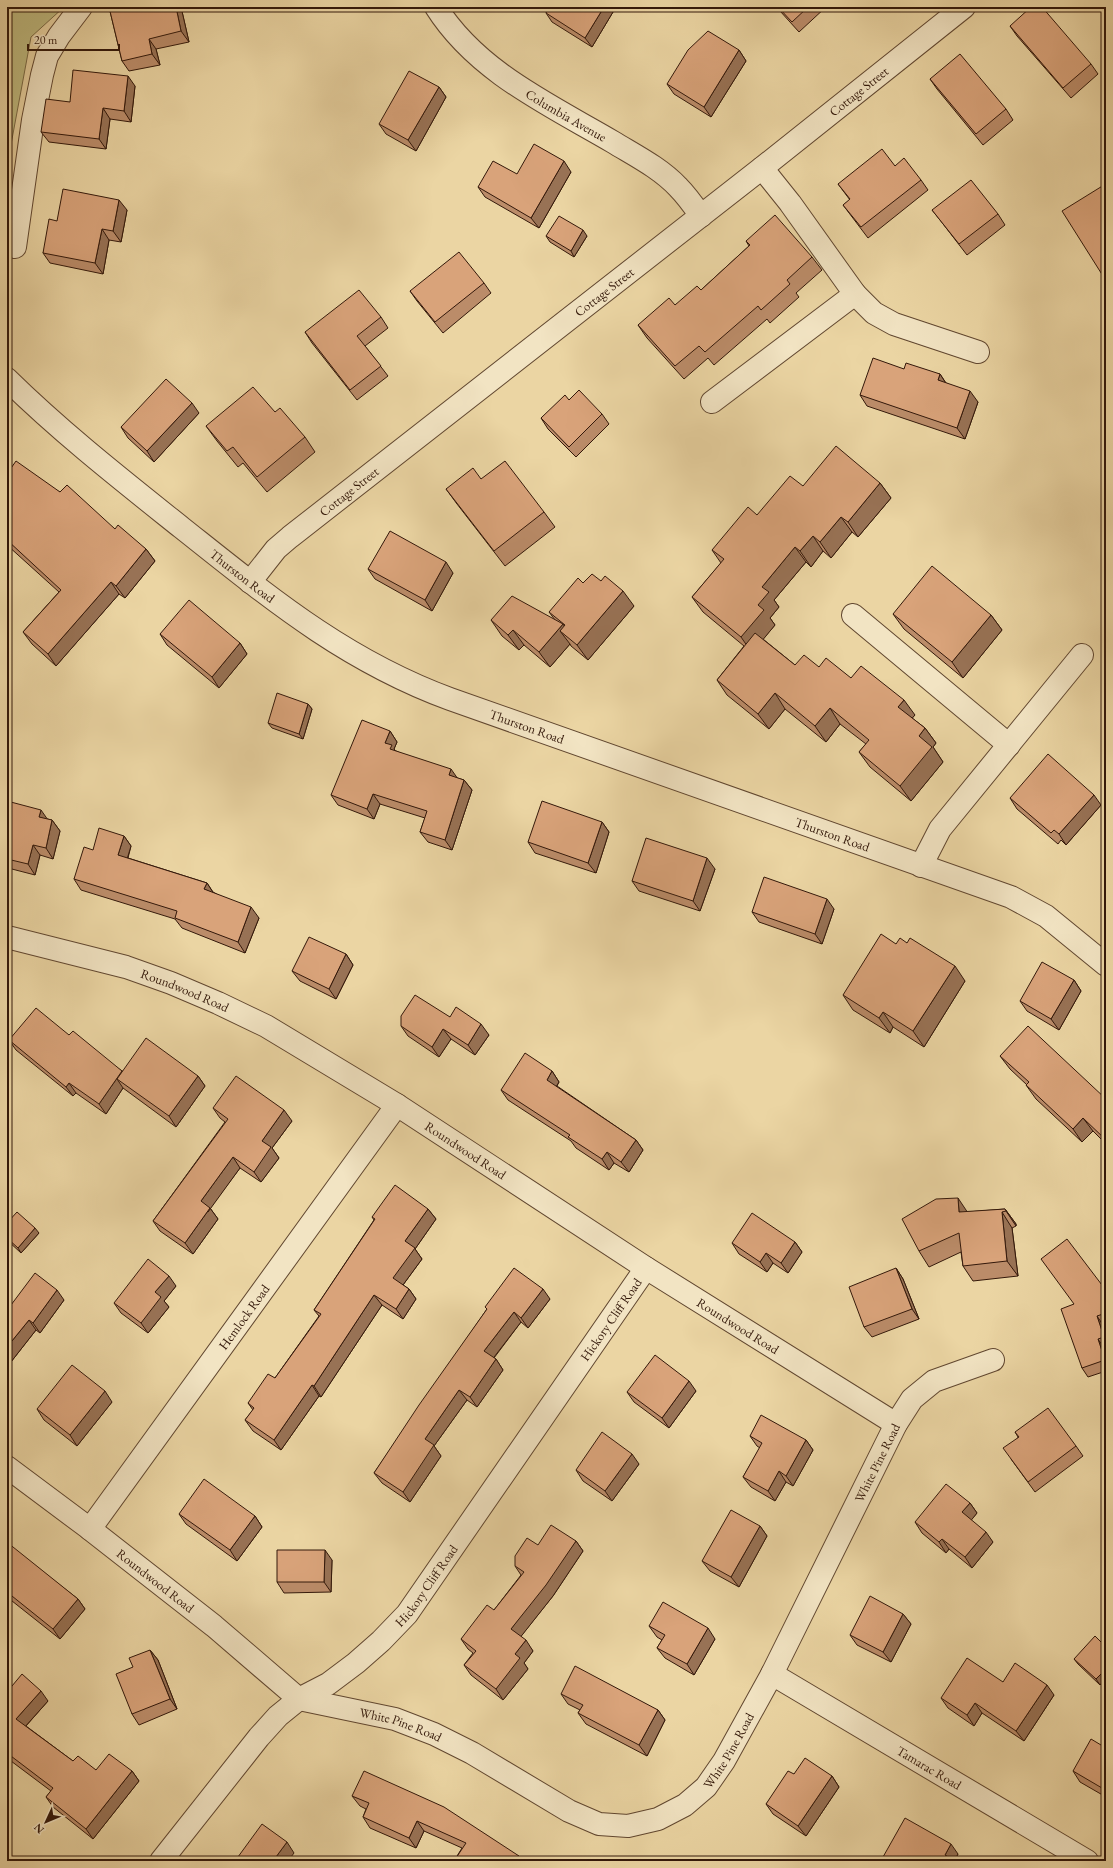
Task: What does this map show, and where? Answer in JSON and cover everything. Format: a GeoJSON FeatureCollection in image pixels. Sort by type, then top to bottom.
{"type":"FeatureCollection","features":[{"type":"Feature","properties":{"kind":"street"},"geometry":{"type":"LineString","coordinates":[[15,247],[33,120],[47,56],[59,36],[81,7]]}},
{"type":"Feature","properties":{"kind":"street","name":"Columbia Avenue"},"geometry":{"type":"LineString","coordinates":[[436,7],[452,28],[484,61],[526,91],[648,163],[678,187],[701,216]]}},
{"type":"Feature","properties":{"kind":"street","name":"Cottage Street"},"geometry":{"type":"LineString","coordinates":[[250,582],[276,549],[290,537],[701,216],[964,7]]}},
{"type":"Feature","properties":{"kind":"street"},"geometry":{"type":"LineString","coordinates":[[762,168],[790,203],[855,294],[874,313],[894,324],[978,352]]}},
{"type":"Feature","properties":{"kind":"street"},"geometry":{"type":"LineString","coordinates":[[712,402],[855,294]]}},
{"type":"Feature","properties":{"kind":"street","name":"Thurston Road"},"geometry":{"type":"LineString","coordinates":[[7,379],[57,428],[250,582],[337,645],[386,672],[428,691],[1012,897],[1057,924],[1106,965]]}},
{"type":"Feature","properties":{"kind":"street"},"geometry":{"type":"LineString","coordinates":[[854,615],[1009,745]]}},
{"type":"Feature","properties":{"kind":"street"},"geometry":{"type":"LineString","coordinates":[[921,866],[940,829],[1082,655]]}},
{"type":"Feature","properties":{"kind":"street","name":"Roundwood Road"},"geometry":{"type":"LineString","coordinates":[[7,937],[126,967],[171,983],[266,1026],[397,1104],[646,1268],[896,1424]]}},
{"type":"Feature","properties":{"kind":"street","name":"Hemlock Road"},"geometry":{"type":"LineString","coordinates":[[90,1529],[397,1104]]}},
{"type":"Feature","properties":{"kind":"street","name":"Hickory Cliff Road"},"geometry":{"type":"LineString","coordinates":[[161,1861],[259,1737],[278,1716],[299,1699],[328,1684],[356,1663],[381,1641],[407,1614],[646,1268]]}},
{"type":"Feature","properties":{"kind":"street","name":"White Pine Road"},"geometry":{"type":"LineString","coordinates":[[299,1699],[395,1719],[434,1734],[472,1752],[569,1811],[599,1824],[628,1826],[658,1819],[685,1805],[706,1787],[724,1761],[772,1674],[896,1424],[912,1399],[934,1381],[993,1360]]}},
{"type":"Feature","properties":{"kind":"street","name":"Roundwood Road"},"geometry":{"type":"LineString","coordinates":[[7,1467],[90,1529],[214,1626],[299,1699]]}},
{"type":"Feature","properties":{"kind":"street","name":"Tamarac Road"},"geometry":{"type":"LineString","coordinates":[[772,1674],[1087,1861]]}},
{"type":"Feature","properties":{"kind":"shaded area"},"geometry":{"type":"Polygon","coordinates":[[[7,7],[64,7],[31,37],[7,166],[7,7]]]}},
{"type":"Feature","properties":{"kind":"building"},"geometry":{"type":"Polygon","coordinates":[[[109,7],[176,7],[181,31],[149,39],[152,54],[122,61],[109,7]]]}},
{"type":"Feature","properties":{"kind":"building"},"geometry":{"type":"Polygon","coordinates":[[[549,7],[604,7],[585,38],[546,13],[549,7]]]}},
{"type":"Feature","properties":{"kind":"building"},"geometry":{"type":"Polygon","coordinates":[[[778,7],[808,7],[792,22],[778,7]]]}},
{"type":"Feature","properties":{"kind":"building"},"geometry":{"type":"Polygon","coordinates":[[[1031,7],[1042,7],[1091,64],[1063,88],[1010,26],[1031,7]]]}},
{"type":"Feature","properties":{"kind":"building"},"geometry":{"type":"Polygon","coordinates":[[[708,31],[739,50],[704,107],[667,84],[688,50],[708,31]]]}},
{"type":"Feature","properties":{"kind":"building"},"geometry":{"type":"Polygon","coordinates":[[[960,54],[1006,109],[976,134],[930,79],[960,54]]]}},
{"type":"Feature","properties":{"kind":"building"},"geometry":{"type":"Polygon","coordinates":[[[73,70],[128,76],[124,111],[103,108],[99,139],[41,132],[46,99],[70,102],[73,70]]]}},
{"type":"Feature","properties":{"kind":"building"},"geometry":{"type":"Polygon","coordinates":[[[409,71],[439,87],[408,140],[379,124],[409,71]]]}},
{"type":"Feature","properties":{"kind":"building"},"geometry":{"type":"Polygon","coordinates":[[[534,144],[564,161],[531,218],[478,187],[493,161],[517,174],[534,144]]]}},
{"type":"Feature","properties":{"kind":"building"},"geometry":{"type":"Polygon","coordinates":[[[882,149],[895,166],[904,158],[921,180],[861,227],[843,205],[850,199],[838,184],[882,149]]]}},
{"type":"Feature","properties":{"kind":"building"},"geometry":{"type":"Polygon","coordinates":[[[971,180],[998,214],[959,244],[932,210],[971,180]]]}},
{"type":"Feature","properties":{"kind":"building"},"geometry":{"type":"Polygon","coordinates":[[[1104,185],[1106,188],[1106,275],[1103,276],[1062,211],[1104,185]]]}},
{"type":"Feature","properties":{"kind":"building"},"geometry":{"type":"Polygon","coordinates":[[[63,189],[119,200],[113,231],[102,229],[95,263],[43,253],[49,219],[57,221],[63,189]]]}},
{"type":"Feature","properties":{"kind":"building"},"geometry":{"type":"Polygon","coordinates":[[[775,215],[812,257],[787,280],[790,284],[761,310],[758,306],[705,352],[699,346],[675,366],[638,325],[669,298],[675,305],[697,286],[701,290],[750,245],[746,241],[775,215]]]}},
{"type":"Feature","properties":{"kind":"building"},"geometry":{"type":"Polygon","coordinates":[[[559,216],[583,230],[571,251],[546,236],[559,216]]]}},
{"type":"Feature","properties":{"kind":"building"},"geometry":{"type":"Polygon","coordinates":[[[459,252],[484,283],[435,322],[410,291],[459,252]]]}},
{"type":"Feature","properties":{"kind":"building"},"geometry":{"type":"Polygon","coordinates":[[[359,290],[381,317],[357,336],[381,366],[350,390],[305,332],[359,290]]]}},
{"type":"Feature","properties":{"kind":"building"},"geometry":{"type":"Polygon","coordinates":[[[873,358],[904,369],[906,363],[940,374],[938,380],[970,391],[957,428],[860,395],[873,358]]]}},
{"type":"Feature","properties":{"kind":"building"},"geometry":{"type":"Polygon","coordinates":[[[166,379],[192,403],[147,451],[121,427],[166,379]]]}},
{"type":"Feature","properties":{"kind":"building"},"geometry":{"type":"Polygon","coordinates":[[[253,387],[275,412],[280,408],[305,437],[257,477],[233,447],[227,451],[206,426],[253,387]]]}},
{"type":"Feature","properties":{"kind":"building"},"geometry":{"type":"Polygon","coordinates":[[[579,390],[602,414],[569,447],[541,418],[565,395],[569,400],[579,390]]]}},
{"type":"Feature","properties":{"kind":"building"},"geometry":{"type":"Polygon","coordinates":[[[836,446],[880,483],[848,522],[841,517],[820,542],[813,536],[800,551],[795,547],[762,587],[769,592],[758,605],[764,610],[741,637],[692,597],[724,559],[712,550],[748,507],[757,515],[790,476],[803,486],[836,446]]]}},
{"type":"Feature","properties":{"kind":"building"},"geometry":{"type":"Polygon","coordinates":[[[16,461],[60,492],[67,485],[115,529],[118,525],[146,549],[116,586],[111,582],[48,654],[23,632],[61,590],[7,540],[7,470],[9,471],[16,461]]]}},
{"type":"Feature","properties":{"kind":"building"},"geometry":{"type":"Polygon","coordinates":[[[505,461],[544,512],[494,551],[446,489],[473,468],[481,479],[505,461]]]}},
{"type":"Feature","properties":{"kind":"building"},"geometry":{"type":"Polygon","coordinates":[[[390,531],[446,562],[425,600],[368,569],[390,531]]]}},
{"type":"Feature","properties":{"kind":"building"},"geometry":{"type":"Polygon","coordinates":[[[932,566],[991,615],[952,662],[893,614],[932,566]]]}},
{"type":"Feature","properties":{"kind":"building"},"geometry":{"type":"Polygon","coordinates":[[[592,574],[601,581],[605,576],[623,591],[577,645],[560,631],[565,625],[549,612],[578,578],[583,583],[592,574]]]}},
{"type":"Feature","properties":{"kind":"building"},"geometry":{"type":"Polygon","coordinates":[[[512,596],[563,624],[539,652],[513,630],[508,635],[491,620],[512,596]]]}},
{"type":"Feature","properties":{"kind":"building"},"geometry":{"type":"Polygon","coordinates":[[[189,600],[240,643],[212,677],[160,634],[189,600]]]}},
{"type":"Feature","properties":{"kind":"building"},"geometry":{"type":"Polygon","coordinates":[[[755,633],[795,665],[804,655],[819,667],[826,658],[851,678],[861,666],[904,700],[898,707],[925,728],[919,736],[932,747],[900,786],[859,752],[869,740],[830,708],[815,726],[775,693],[758,714],[717,680],[755,633]]]}},
{"type":"Feature","properties":{"kind":"building"},"geometry":{"type":"Polygon","coordinates":[[[277,693],[308,704],[299,734],[268,723],[277,693]]]}},
{"type":"Feature","properties":{"kind":"building"},"geometry":{"type":"Polygon","coordinates":[[[362,720],[390,731],[385,743],[392,745],[390,749],[451,769],[449,775],[464,780],[445,840],[420,832],[427,811],[373,794],[367,809],[331,795],[362,720]]]}},
{"type":"Feature","properties":{"kind":"building"},"geometry":{"type":"Polygon","coordinates":[[[1048,754],[1094,795],[1059,834],[1054,830],[1051,833],[1010,798],[1048,754]]]}},
{"type":"Feature","properties":{"kind":"building"},"geometry":{"type":"Polygon","coordinates":[[[7,801],[41,810],[39,817],[52,820],[46,848],[33,845],[28,864],[7,859],[7,801]]]}},
{"type":"Feature","properties":{"kind":"building"},"geometry":{"type":"Polygon","coordinates":[[[542,801],[602,822],[588,863],[528,842],[542,801]]]}},
{"type":"Feature","properties":{"kind":"building"},"geometry":{"type":"Polygon","coordinates":[[[99,828],[124,836],[118,855],[207,883],[204,889],[251,907],[238,942],[175,918],[177,911],[74,879],[84,847],[93,850],[99,828]]]}},
{"type":"Feature","properties":{"kind":"building"},"geometry":{"type":"Polygon","coordinates":[[[646,838],[707,858],[693,901],[632,881],[646,838]]]}},
{"type":"Feature","properties":{"kind":"building"},"geometry":{"type":"Polygon","coordinates":[[[764,877],[827,899],[815,934],[752,912],[764,877]]]}},
{"type":"Feature","properties":{"kind":"building"},"geometry":{"type":"Polygon","coordinates":[[[881,934],[896,944],[900,938],[907,943],[910,938],[955,966],[913,1031],[883,1012],[879,1018],[843,995],[881,934]]]}},
{"type":"Feature","properties":{"kind":"building"},"geometry":{"type":"Polygon","coordinates":[[[309,937],[346,954],[329,989],[292,971],[309,937]]]}},
{"type":"Feature","properties":{"kind":"building"},"geometry":{"type":"Polygon","coordinates":[[[1042,962],[1074,980],[1051,1019],[1020,1001],[1042,962]]]}},
{"type":"Feature","properties":{"kind":"building"},"geometry":{"type":"Polygon","coordinates":[[[415,995],[450,1017],[456,1007],[481,1024],[468,1045],[443,1029],[432,1047],[401,1026],[401,1016],[415,995]]]}},
{"type":"Feature","properties":{"kind":"building"},"geometry":{"type":"Polygon","coordinates":[[[36,1008],[69,1035],[73,1031],[122,1071],[99,1104],[69,1083],[66,1087],[9,1040],[36,1008]]]}},
{"type":"Feature","properties":{"kind":"building"},"geometry":{"type":"Polygon","coordinates":[[[1028,1026],[1106,1099],[1106,1140],[1083,1118],[1073,1129],[1026,1085],[1029,1082],[1000,1056],[1028,1026]]]}},
{"type":"Feature","properties":{"kind":"building"},"geometry":{"type":"Polygon","coordinates":[[[146,1038],[198,1076],[169,1116],[117,1079],[146,1038]]]}},
{"type":"Feature","properties":{"kind":"building"},"geometry":{"type":"Polygon","coordinates":[[[525,1053],[552,1071],[547,1080],[636,1140],[621,1162],[607,1152],[602,1159],[568,1137],[570,1135],[501,1090],[525,1053]]]}},
{"type":"Feature","properties":{"kind":"building"},"geometry":{"type":"Polygon","coordinates":[[[236,1076],[284,1110],[262,1141],[271,1147],[254,1172],[233,1157],[201,1201],[210,1208],[185,1243],[153,1221],[228,1119],[213,1108],[236,1076]]]}},
{"type":"Feature","properties":{"kind":"building"},"geometry":{"type":"Polygon","coordinates":[[[395,1185],[428,1209],[405,1241],[415,1248],[393,1278],[409,1289],[396,1309],[374,1295],[314,1386],[312,1385],[274,1440],[245,1420],[254,1408],[248,1403],[268,1374],[275,1378],[321,1314],[314,1310],[375,1219],[372,1217],[395,1185]]]}},
{"type":"Feature","properties":{"kind":"building"},"geometry":{"type":"Polygon","coordinates":[[[958,1198],[959,1212],[1005,1209],[1006,1211],[1002,1212],[1007,1261],[963,1266],[959,1233],[919,1251],[902,1219],[936,1199],[958,1198]]]}},
{"type":"Feature","properties":{"kind":"building"},"geometry":{"type":"Polygon","coordinates":[[[17,1212],[35,1228],[18,1248],[7,1238],[7,1223],[17,1212]]]}},
{"type":"Feature","properties":{"kind":"building"},"geometry":{"type":"Polygon","coordinates":[[[752,1213],[795,1242],[781,1263],[766,1253],[760,1262],[732,1243],[752,1213]]]}},
{"type":"Feature","properties":{"kind":"building"},"geometry":{"type":"Polygon","coordinates":[[[1067,1239],[1106,1291],[1106,1313],[1097,1316],[1104,1337],[1098,1339],[1105,1360],[1082,1368],[1061,1309],[1074,1304],[1041,1259],[1067,1239]]]}},
{"type":"Feature","properties":{"kind":"building"},"geometry":{"type":"Polygon","coordinates":[[[148,1259],[169,1276],[155,1292],[161,1297],[141,1323],[114,1303],[148,1259]]]}},
{"type":"Feature","properties":{"kind":"building"},"geometry":{"type":"Polygon","coordinates":[[[514,1268],[543,1289],[521,1318],[514,1312],[484,1351],[496,1359],[470,1397],[459,1390],[425,1439],[434,1445],[403,1492],[374,1473],[419,1405],[487,1309],[485,1307],[514,1268]]]}},
{"type":"Feature","properties":{"kind":"building"},"geometry":{"type":"Polygon","coordinates":[[[896,1268],[912,1309],[864,1327],[849,1287],[896,1268]]]}},
{"type":"Feature","properties":{"kind":"building"},"geometry":{"type":"Polygon","coordinates":[[[35,1273],[57,1290],[33,1323],[29,1320],[7,1347],[7,1308],[8,1309],[35,1273]]]}},
{"type":"Feature","properties":{"kind":"building"},"geometry":{"type":"Polygon","coordinates":[[[655,1355],[689,1381],[662,1418],[627,1392],[655,1355]]]}},
{"type":"Feature","properties":{"kind":"building"},"geometry":{"type":"Polygon","coordinates":[[[72,1365],[105,1391],[70,1435],[37,1409],[72,1365]]]}},
{"type":"Feature","properties":{"kind":"building"},"geometry":{"type":"Polygon","coordinates":[[[1048,1408],[1076,1446],[1028,1482],[1003,1448],[1019,1437],[1015,1432],[1048,1408]]]}},
{"type":"Feature","properties":{"kind":"building"},"geometry":{"type":"Polygon","coordinates":[[[761,1415],[806,1440],[786,1476],[779,1471],[768,1491],[743,1477],[762,1443],[750,1436],[761,1415]]]}},
{"type":"Feature","properties":{"kind":"building"},"geometry":{"type":"Polygon","coordinates":[[[602,1432],[632,1454],[605,1491],[576,1470],[602,1432]]]}},
{"type":"Feature","properties":{"kind":"building"},"geometry":{"type":"Polygon","coordinates":[[[204,1479],[255,1516],[230,1550],[179,1514],[204,1479]]]}},
{"type":"Feature","properties":{"kind":"building"},"geometry":{"type":"Polygon","coordinates":[[[946,1484],[970,1503],[962,1512],[986,1532],[965,1557],[942,1539],[939,1542],[915,1522],[946,1484]]]}},
{"type":"Feature","properties":{"kind":"building"},"geometry":{"type":"Polygon","coordinates":[[[731,1510],[760,1526],[731,1577],[702,1561],[731,1510]]]}},
{"type":"Feature","properties":{"kind":"building"},"geometry":{"type":"Polygon","coordinates":[[[551,1525],[576,1541],[546,1585],[511,1629],[526,1640],[515,1654],[520,1658],[496,1689],[464,1665],[476,1651],[461,1639],[487,1605],[494,1610],[524,1572],[515,1566],[515,1556],[527,1538],[538,1545],[551,1525]]]}},
{"type":"Feature","properties":{"kind":"building"},"geometry":{"type":"Polygon","coordinates":[[[8,1543],[78,1599],[53,1629],[7,1592],[8,1543]]]}},
{"type":"Feature","properties":{"kind":"building"},"geometry":{"type":"Polygon","coordinates":[[[277,1550],[325,1550],[324,1582],[277,1582],[277,1550]]]}},
{"type":"Feature","properties":{"kind":"building"},"geometry":{"type":"Polygon","coordinates":[[[870,1596],[903,1614],[883,1652],[850,1635],[870,1596]]]}},
{"type":"Feature","properties":{"kind":"building"},"geometry":{"type":"Polygon","coordinates":[[[663,1602],[708,1628],[687,1664],[657,1648],[665,1635],[649,1626],[663,1602]]]}},
{"type":"Feature","properties":{"kind":"building"},"geometry":{"type":"Polygon","coordinates":[[[1095,1636],[1106,1647],[1106,1669],[1096,1679],[1074,1659],[1095,1636]]]}},
{"type":"Feature","properties":{"kind":"building"},"geometry":{"type":"Polygon","coordinates":[[[150,1650],[170,1699],[132,1714],[116,1674],[133,1667],[129,1658],[150,1650]]]}},
{"type":"Feature","properties":{"kind":"building"},"geometry":{"type":"Polygon","coordinates":[[[967,1658],[1003,1682],[1015,1663],[1047,1685],[1016,1731],[975,1703],[967,1715],[941,1698],[967,1658]]]}},
{"type":"Feature","properties":{"kind":"building"},"geometry":{"type":"Polygon","coordinates":[[[575,1666],[658,1710],[639,1745],[578,1713],[583,1705],[561,1694],[575,1666]]]}},
{"type":"Feature","properties":{"kind":"building"},"geometry":{"type":"Polygon","coordinates":[[[22,1674],[41,1691],[16,1719],[73,1761],[78,1756],[96,1770],[109,1754],[132,1771],[86,1829],[46,1797],[53,1788],[7,1753],[7,1692],[22,1674]]]}},
{"type":"Feature","properties":{"kind":"building"},"geometry":{"type":"Polygon","coordinates":[[[1091,1739],[1106,1748],[1106,1781],[1102,1788],[1073,1771],[1091,1739]]]}},
{"type":"Feature","properties":{"kind":"building"},"geometry":{"type":"Polygon","coordinates":[[[805,1758],[832,1776],[798,1826],[766,1804],[788,1771],[794,1774],[805,1758]]]}},
{"type":"Feature","properties":{"kind":"building"},"geometry":{"type":"Polygon","coordinates":[[[364,1771],[444,1807],[519,1856],[516,1861],[454,1861],[466,1843],[417,1821],[409,1838],[363,1817],[369,1803],[352,1796],[364,1771]]]}},
{"type":"Feature","properties":{"kind":"building"},"geometry":{"type":"Polygon","coordinates":[[[905,1818],[951,1844],[945,1855],[954,1861],[890,1861],[883,1857],[905,1818]]]}},
{"type":"Feature","properties":{"kind":"building"},"geometry":{"type":"Polygon","coordinates":[[[262,1824],[287,1842],[273,1861],[235,1861],[262,1824]]]}}]}
